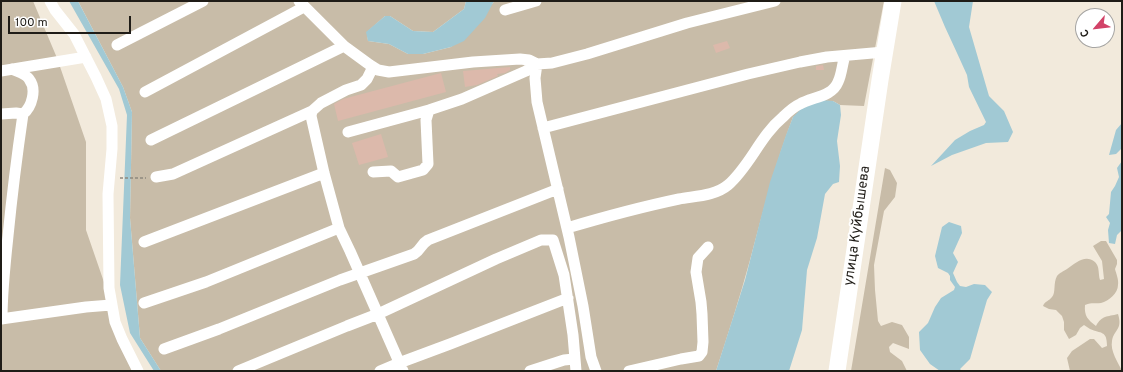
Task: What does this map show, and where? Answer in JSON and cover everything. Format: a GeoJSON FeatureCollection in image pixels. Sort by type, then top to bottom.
{"type":"FeatureCollection","features":[{"type":"Feature","properties":{"kind":"highway","name":"улица Куйбышева"},"geometry":{"type":"LineString","coordinates":[[837,371],[884,52],[893,1]]}},
{"type":"Feature","properties":{"kind":"street"},"geometry":{"type":"LineString","coordinates":[[50,1],[55,10],[74,34],[106,99],[112,126],[112,149],[108,194],[109,288],[115,322],[138,371]]}},
{"type":"Feature","properties":{"kind":"street"},"geometry":{"type":"LineString","coordinates":[[117,45],[203,1]]}},
{"type":"Feature","properties":{"kind":"street"},"geometry":{"type":"LineString","coordinates":[[505,10],[536,1]]}},
{"type":"Feature","properties":{"kind":"street"},"geometry":{"type":"LineString","coordinates":[[348,132],[429,110],[462,99],[526,71],[537,64],[552,63],[687,23],[775,1]]}},
{"type":"Feature","properties":{"kind":"street"},"geometry":{"type":"LineString","coordinates":[[144,92],[302,4],[344,46],[378,70],[389,72],[472,62],[520,59],[529,60],[537,64]]}},
{"type":"Feature","properties":{"kind":"street"},"geometry":{"type":"LineString","coordinates":[[152,140],[344,46]]}},
{"type":"Feature","properties":{"kind":"street"},"geometry":{"type":"LineString","coordinates":[[543,128],[748,74],[800,62],[827,57],[884,52]]}},
{"type":"Feature","properties":{"kind":"street"},"geometry":{"type":"LineString","coordinates":[[567,228],[598,218],[679,199],[720,192],[744,168],[766,135],[780,119],[798,105],[824,95],[832,90],[838,83],[845,56]]}},
{"type":"Feature","properties":{"kind":"street"},"geometry":{"type":"LineString","coordinates":[[1,71],[86,57]]}},
{"type":"Feature","properties":{"kind":"street"},"geometry":{"type":"LineString","coordinates":[[537,64],[535,78],[537,102],[567,228],[583,306],[591,356],[596,371]]}},
{"type":"Feature","properties":{"kind":"street"},"geometry":{"type":"LineString","coordinates":[[156,177],[173,174],[312,111],[321,103],[361,85],[367,79],[374,67]]}},
{"type":"Feature","properties":{"kind":"street"},"geometry":{"type":"LineString","coordinates":[[12,69],[30,79],[33,93],[29,107],[23,114],[13,184],[2,299],[2,319],[86,307],[112,305]]}},
{"type":"Feature","properties":{"kind":"street"},"geometry":{"type":"LineString","coordinates":[[373,172],[391,170],[398,177],[423,170],[428,164],[426,120],[429,110]]}},
{"type":"Feature","properties":{"kind":"street"},"geometry":{"type":"LineString","coordinates":[[312,111],[312,123],[339,228],[401,367]]}},
{"type":"Feature","properties":{"kind":"street"},"geometry":{"type":"LineString","coordinates":[[1,114],[23,114]]}},
{"type":"Feature","properties":{"kind":"street"},"geometry":{"type":"LineString","coordinates":[[144,242],[324,173]]}},
{"type":"Feature","properties":{"kind":"street"},"geometry":{"type":"LineString","coordinates":[[164,349],[219,329],[340,280],[414,254],[419,250],[422,243],[428,240],[558,189]]}},
{"type":"Feature","properties":{"kind":"street"},"geometry":{"type":"LineString","coordinates":[[144,303],[206,282],[339,228]]}},
{"type":"Feature","properties":{"kind":"street"},"geometry":{"type":"LineString","coordinates":[[238,371],[378,314],[496,259],[541,240],[553,240],[564,276],[573,335],[576,371]]}},
{"type":"Feature","properties":{"kind":"street"},"geometry":{"type":"LineString","coordinates":[[629,371],[698,356],[702,352],[702,302],[696,272],[698,258],[708,247]]}},
{"type":"Feature","properties":{"kind":"street"},"geometry":{"type":"LineString","coordinates":[[380,371],[401,367],[450,344],[568,298]]}},
{"type":"Feature","properties":{"kind":"street"},"geometry":{"type":"LineString","coordinates":[[530,371],[564,360],[574,359]]}},
{"type":"Feature","properties":{"kind":"path"},"geometry":{"type":"LineString","coordinates":[[117,178],[141,178]]}},
{"type":"Feature","properties":{"kind":"shaded area"},"geometry":{"type":"Polygon","coordinates":[[[1,1],[33,1],[57,58],[86,142],[86,230],[132,371],[1,371],[1,1]]]}},
{"type":"Feature","properties":{"kind":"shaded area"},"geometry":{"type":"Polygon","coordinates":[[[78,1],[466,1],[464,9],[433,32],[413,31],[390,16],[385,16],[367,32],[368,41],[389,44],[408,54],[423,54],[451,47],[494,1],[884,1],[864,106],[840,105],[833,101],[793,117],[775,170],[742,288],[716,371],[161,371],[140,338],[130,218],[132,112],[123,87],[78,1]]]}},
{"type":"Feature","properties":{"kind":"shaded area"},"geometry":{"type":"Polygon","coordinates":[[[885,168],[890,170],[897,183],[895,197],[884,211],[874,265],[878,321],[881,326],[892,322],[902,325],[909,337],[909,349],[893,343],[889,347],[890,352],[902,361],[907,371],[851,371],[885,168]]]}},
{"type":"Feature","properties":{"kind":"shaded area"},"geometry":{"type":"Polygon","coordinates":[[[1101,241],[1106,241],[1117,260],[1115,269],[1118,288],[1115,294],[1107,300],[1101,303],[1085,305],[1085,312],[1089,320],[1096,326],[1103,318],[1118,314],[1119,326],[1113,337],[1112,345],[1113,353],[1122,371],[1070,371],[1067,358],[1072,351],[1090,339],[1094,339],[1102,348],[1107,346],[1106,337],[1103,333],[1090,329],[1084,325],[1080,328],[1076,335],[1069,339],[1064,330],[1062,316],[1056,310],[1043,306],[1053,295],[1055,282],[1058,275],[1081,260],[1088,259],[1095,262],[1097,264],[1100,280],[1104,279],[1102,261],[1093,246],[1101,241]]]}},
{"type":"Feature","properties":{"kind":"water"},"geometry":{"type":"Polygon","coordinates":[[[69,1],[78,1],[123,87],[132,112],[130,218],[140,338],[161,371],[154,371],[130,333],[120,285],[127,115],[119,89],[69,1]]]}},
{"type":"Feature","properties":{"kind":"water"},"geometry":{"type":"Polygon","coordinates":[[[466,1],[494,1],[485,18],[464,41],[451,47],[423,54],[408,54],[389,44],[368,41],[366,32],[385,16],[390,16],[413,31],[433,32],[464,9],[466,1]]]}},
{"type":"Feature","properties":{"kind":"water"},"geometry":{"type":"Polygon","coordinates":[[[934,1],[973,1],[969,27],[989,96],[1004,111],[1013,132],[1008,142],[986,143],[952,155],[931,166],[955,140],[984,125],[986,122],[969,87],[967,75],[934,1]]]}},
{"type":"Feature","properties":{"kind":"water"},"geometry":{"type":"Polygon","coordinates":[[[822,100],[833,101],[840,105],[841,115],[837,141],[840,166],[839,182],[833,184],[825,194],[817,238],[807,270],[802,330],[789,371],[716,371],[745,280],[770,182],[793,117],[801,109],[822,100]]]}},
{"type":"Feature","properties":{"kind":"water"},"geometry":{"type":"Polygon","coordinates":[[[1122,123],[1122,148],[1116,154],[1109,155],[1116,130],[1122,123]]]}},
{"type":"Feature","properties":{"kind":"water"},"geometry":{"type":"Polygon","coordinates":[[[1122,161],[1122,230],[1117,235],[1115,244],[1109,243],[1108,230],[1110,223],[1106,217],[1109,214],[1111,192],[1119,177],[1117,168],[1122,161]]]}},
{"type":"Feature","properties":{"kind":"water"},"geometry":{"type":"Polygon","coordinates":[[[949,222],[961,226],[962,233],[953,253],[958,262],[953,273],[957,282],[960,286],[966,287],[974,284],[985,285],[992,292],[987,300],[970,359],[960,369],[962,371],[940,371],[930,364],[920,350],[919,332],[928,323],[941,298],[954,290],[955,287],[950,280],[948,273],[938,268],[935,256],[942,227],[949,222]]]}},
{"type":"Feature","properties":{"kind":"building"},"geometry":{"type":"Polygon","coordinates":[[[727,41],[730,48],[716,53],[713,45],[727,41]]]}},
{"type":"Feature","properties":{"kind":"building"},"geometry":{"type":"Polygon","coordinates":[[[823,65],[824,70],[816,70],[816,66],[823,65]]]}},
{"type":"Feature","properties":{"kind":"building"},"geometry":{"type":"Polygon","coordinates":[[[510,67],[510,70],[505,73],[497,74],[498,76],[477,85],[465,87],[463,71],[510,67]]]}},
{"type":"Feature","properties":{"kind":"building"},"geometry":{"type":"Polygon","coordinates":[[[441,73],[446,92],[338,121],[334,104],[343,99],[441,73]]]}},
{"type":"Feature","properties":{"kind":"building"},"geometry":{"type":"Polygon","coordinates":[[[381,134],[388,157],[359,165],[352,143],[381,134]]]}}]}
